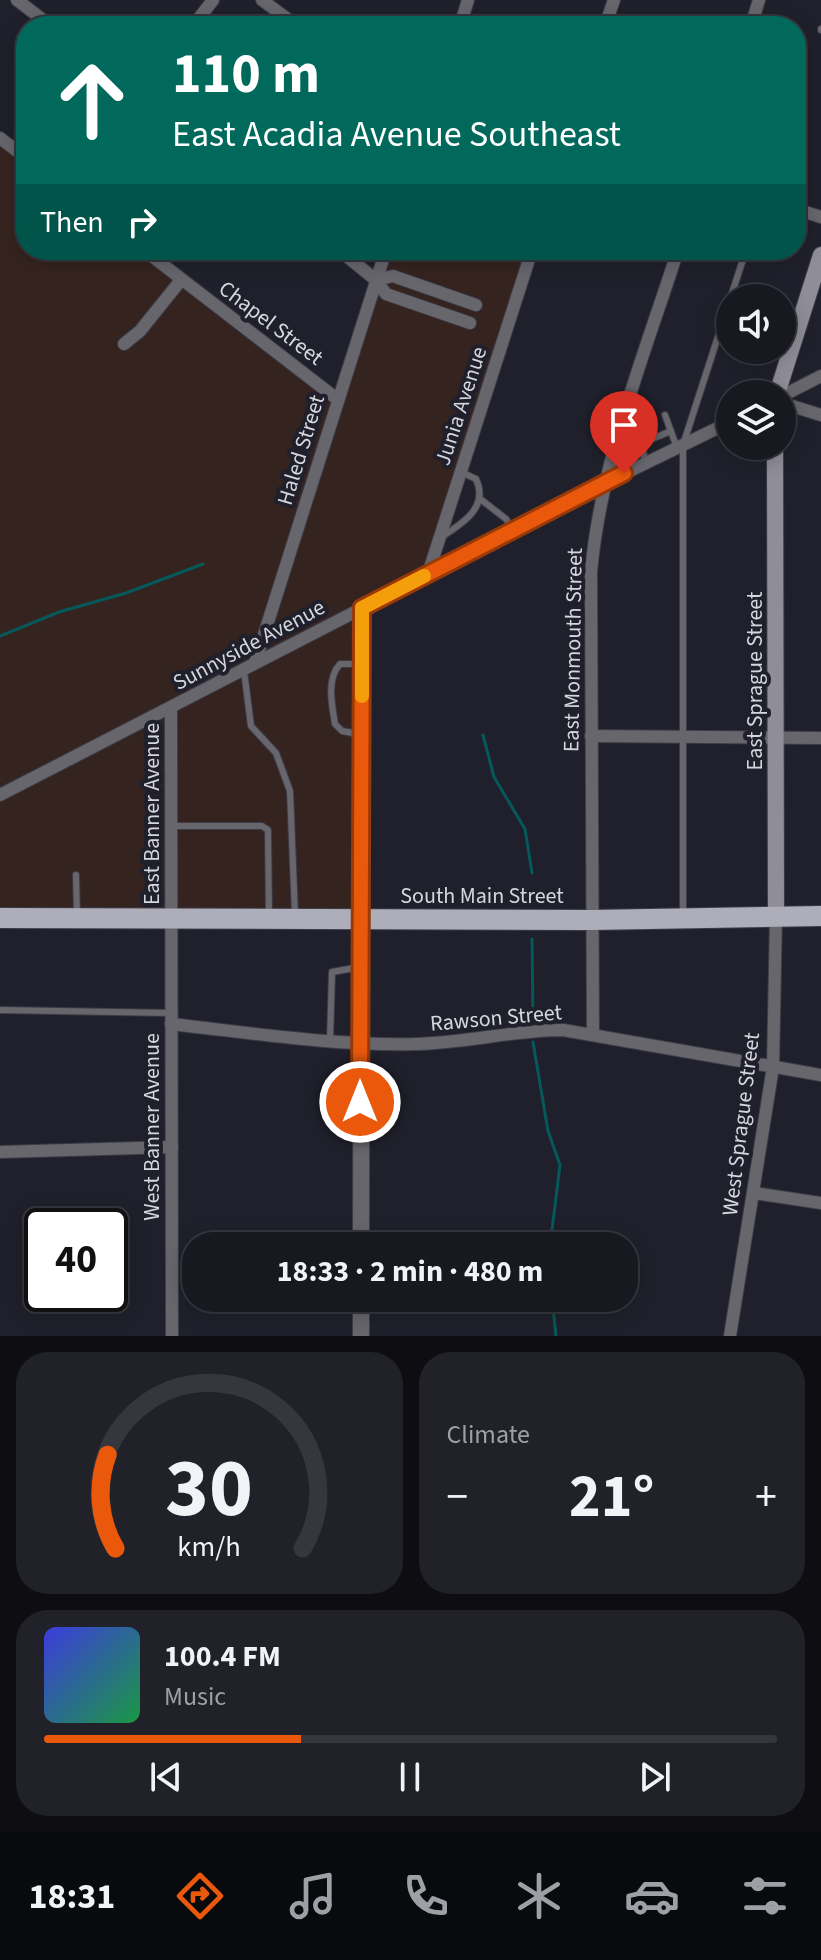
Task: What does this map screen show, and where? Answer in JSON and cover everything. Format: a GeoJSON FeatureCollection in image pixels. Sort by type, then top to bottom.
{"type":"FeatureCollection","features":[{"type":"Feature","properties":{"kind":"main road"},"geometry":{"type":"LineString","coordinates":[[784,380],[821,255]]}},
{"type":"Feature","properties":{"kind":"main road","name":"East Sprague Street"},"geometry":{"type":"LineString","coordinates":[[775,460],[776,916]]}},
{"type":"Feature","properties":{"kind":"main road","name":"South Main Street"},"geometry":{"type":"LineString","coordinates":[[0,918],[591,920],[821,916]]}},
{"type":"Feature","properties":{"kind":"street"},"geometry":{"type":"LineString","coordinates":[[17,0],[38,16]]}},
{"type":"Feature","properties":{"kind":"street"},"geometry":{"type":"LineString","coordinates":[[201,16],[213,0]]}},
{"type":"Feature","properties":{"kind":"street"},"geometry":{"type":"LineString","coordinates":[[262,0],[284,16]]}},
{"type":"Feature","properties":{"kind":"street"},"geometry":{"type":"LineString","coordinates":[[0,138],[16,150]]}},
{"type":"Feature","properties":{"kind":"street","name":"Chapel Street"},"geometry":{"type":"LineString","coordinates":[[156,260],[337,399]]}},
{"type":"Feature","properties":{"kind":"street"},"geometry":{"type":"LineString","coordinates":[[351,260],[376,280],[386,294],[470,323]]}},
{"type":"Feature","properties":{"kind":"street","name":"Haled Street"},"geometry":{"type":"LineString","coordinates":[[249,666],[383,260]]}},
{"type":"Feature","properties":{"kind":"street","name":"Junia Avenue"},"geometry":{"type":"LineString","coordinates":[[428,574],[529,260]]}},
{"type":"Feature","properties":{"kind":"street","name":"East Monmouth Street"},"geometry":{"type":"LineString","coordinates":[[593,1035],[591,572],[603,484],[675,260]]}},
{"type":"Feature","properties":{"kind":"street"},"geometry":{"type":"LineString","coordinates":[[376,280],[393,276],[476,305]]}},
{"type":"Feature","properties":{"kind":"street"},"geometry":{"type":"LineString","coordinates":[[124,344],[140,331],[181,280]]}},
{"type":"Feature","properties":{"kind":"street"},"geometry":{"type":"LineString","coordinates":[[796,387],[821,376]]}},
{"type":"Feature","properties":{"kind":"street"},"geometry":{"type":"LineString","coordinates":[[796,407],[821,415]]}},
{"type":"Feature","properties":{"kind":"street","name":"Sunnyside Avenue"},"geometry":{"type":"LineString","coordinates":[[0,795],[716,429]]}},
{"type":"Feature","properties":{"kind":"street"},"geometry":{"type":"LineString","coordinates":[[361,1232],[362,608]]}},
{"type":"Feature","properties":{"kind":"street","name":"East Banner Avenue"},"geometry":{"type":"LineString","coordinates":[[171,709],[173,918]]}},
{"type":"Feature","properties":{"kind":"street"},"geometry":{"type":"LineString","coordinates":[[591,736],[821,738]]}},
{"type":"Feature","properties":{"kind":"street","name":"West Sprague Street"},"geometry":{"type":"LineString","coordinates":[[730,1336],[773,1067],[776,916]]}},
{"type":"Feature","properties":{"kind":"street","name":"West Banner Avenue"},"geometry":{"type":"LineString","coordinates":[[172,1336],[173,918]]}},
{"type":"Feature","properties":{"kind":"street","name":"Rawson Street"},"geometry":{"type":"LineString","coordinates":[[171,1018],[360,1044],[456,1042],[533,1030],[593,1035],[821,1075]]}},
{"type":"Feature","properties":{"kind":"street"},"geometry":{"type":"LineString","coordinates":[[0,1152],[172,1147]]}},
{"type":"Feature","properties":{"kind":"street"},"geometry":{"type":"LineString","coordinates":[[754,1193],[821,1203]]}},
{"type":"Feature","properties":{"kind":"street"},"geometry":{"type":"LineString","coordinates":[[361,1312],[361,1336]]}},
{"type":"Feature","properties":{"kind":"lane"},"geometry":{"type":"LineString","coordinates":[[683,918],[680,446],[743,260]]}},
{"type":"Feature","properties":{"kind":"lane"},"geometry":{"type":"LineString","coordinates":[[665,415],[680,446]]}},
{"type":"Feature","properties":{"kind":"lane"},"geometry":{"type":"LineString","coordinates":[[645,463],[642,443],[671,431]]}},
{"type":"Feature","properties":{"kind":"lane"},"geometry":{"type":"LineString","coordinates":[[440,538],[470,517],[479,498],[476,479],[461,472]]}},
{"type":"Feature","properties":{"kind":"lane"},"geometry":{"type":"LineString","coordinates":[[479,498],[506,519],[513,530]]}},
{"type":"Feature","properties":{"kind":"lane"},"geometry":{"type":"LineString","coordinates":[[362,664],[340,664],[334,670],[331,694],[335,724],[342,731],[362,735]]}},
{"type":"Feature","properties":{"kind":"lane"},"geometry":{"type":"LineString","coordinates":[[249,666],[251,726],[276,753],[290,791],[295,918]]}},
{"type":"Feature","properties":{"kind":"lane"},"geometry":{"type":"LineString","coordinates":[[172,826],[262,826],[268,830],[269,918]]}},
{"type":"Feature","properties":{"kind":"lane"},"geometry":{"type":"LineString","coordinates":[[76,875],[77,918]]}},
{"type":"Feature","properties":{"kind":"lane"},"geometry":{"type":"LineString","coordinates":[[330,1041],[332,972],[360,967]]}},
{"type":"Feature","properties":{"kind":"lane"},"geometry":{"type":"LineString","coordinates":[[0,1010],[171,1018]]}},
{"type":"Feature","properties":{"kind":"shaded area"},"geometry":{"type":"Polygon","coordinates":[[[0,139],[16,151],[16,260],[157,260],[337,398],[383,260],[529,260],[428,574],[362,609],[360,920],[0,918],[0,139]]]}},
{"type":"Feature","properties":{"kind":"waterway"},"geometry":{"type":"LineString","coordinates":[[0,636],[59,612],[126,593],[203,564]]}},
{"type":"Feature","properties":{"kind":"waterway"},"geometry":{"type":"LineString","coordinates":[[483,735],[494,777],[525,829],[532,873]]}},
{"type":"Feature","properties":{"kind":"waterway"},"geometry":{"type":"LineString","coordinates":[[532,939],[533,1019]]}},
{"type":"Feature","properties":{"kind":"waterway"},"geometry":{"type":"LineString","coordinates":[[533,1042],[548,1131],[560,1165],[552,1232]]}},
{"type":"Feature","properties":{"kind":"waterway"},"geometry":{"type":"LineString","coordinates":[[553,1312],[556,1336]]}},
{"type":"Feature","properties":{"kind":"slow traffic"},"geometry":{"type":"LineString","coordinates":[[362,696],[362,608],[424,576]]}},
{"type":"Feature","properties":{"kind":"route"},"geometry":{"type":"LineString","coordinates":[[360,1102],[362,608],[624,473]]}}]}
